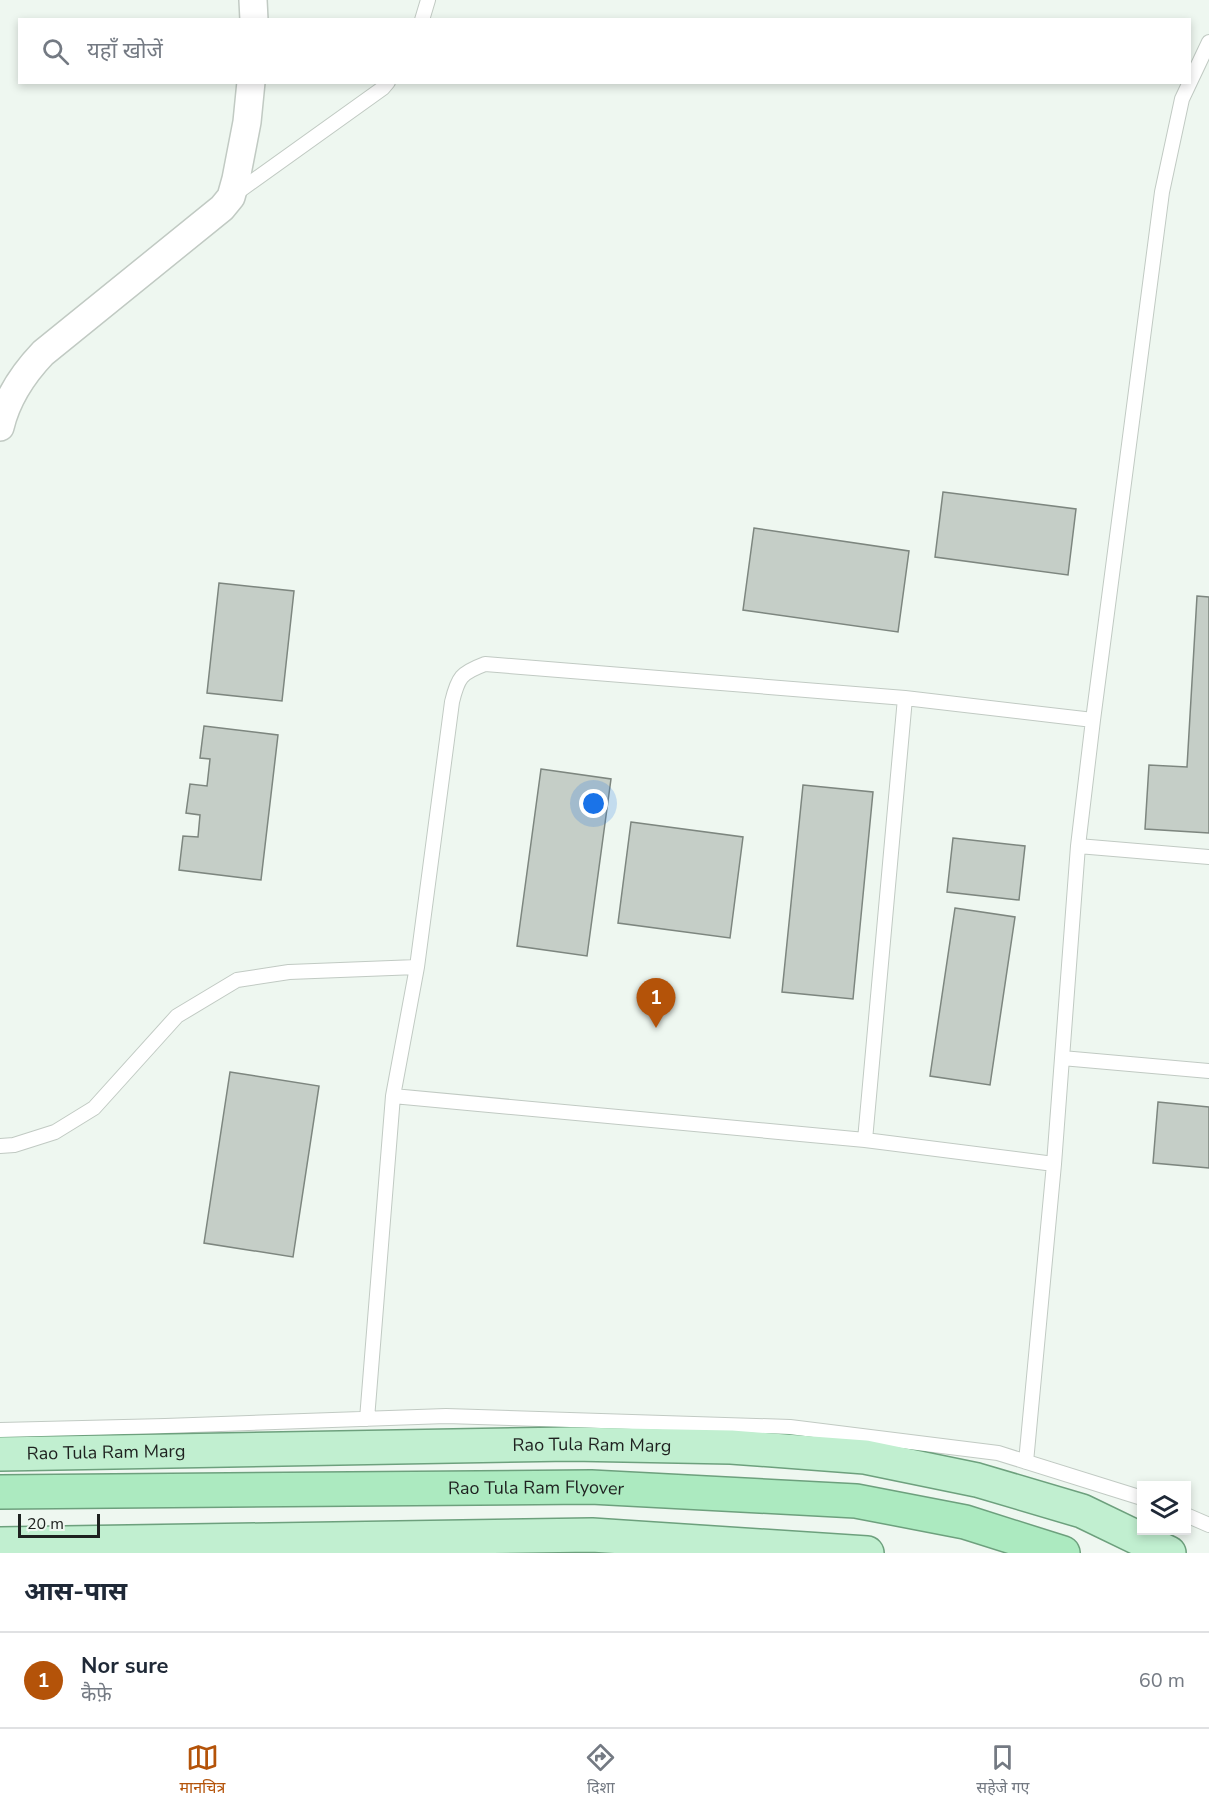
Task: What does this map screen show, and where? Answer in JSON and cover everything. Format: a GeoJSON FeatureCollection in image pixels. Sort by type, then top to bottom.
{"type":"FeatureCollection","features":[{"type":"Feature","properties":{"kind":"highway","name":"Rao Tula Ram Flyover"},"geometry":{"type":"LineString","coordinates":[[0,1492],[591,1487],[856,1502],[964,1522],[1063,1553]]}},
{"type":"Feature","properties":{"kind":"main road","name":"Rao Tula Ram Marg"},"geometry":{"type":"LineString","coordinates":[[0,1454],[571,1444],[731,1447],[865,1457],[977,1480],[1082,1511],[1169,1553]]}},
{"type":"Feature","properties":{"kind":"main road"},"geometry":{"type":"LineString","coordinates":[[0,1544],[592,1535],[867,1553]]}},
{"type":"Feature","properties":{"kind":"street"},"geometry":{"type":"LineString","coordinates":[[253,0],[254,18]]}},
{"type":"Feature","properties":{"kind":"street"},"geometry":{"type":"LineString","coordinates":[[0,428],[11,396],[30,366],[43,353],[222,208],[231,197],[242,150],[251,84]]}},
{"type":"Feature","properties":{"kind":"lane"},"geometry":{"type":"LineString","coordinates":[[423,18],[428,0]]}},
{"type":"Feature","properties":{"kind":"lane"},"geometry":{"type":"LineString","coordinates":[[1191,80],[1209,42]]}},
{"type":"Feature","properties":{"kind":"lane"},"geometry":{"type":"LineString","coordinates":[[231,197],[386,84]]}},
{"type":"Feature","properties":{"kind":"lane"},"geometry":{"type":"LineString","coordinates":[[1026,1462],[1054,1164],[1078,846],[1162,192],[1182,99],[1189,84]]}},
{"type":"Feature","properties":{"kind":"lane"},"geometry":{"type":"LineString","coordinates":[[368,1419],[393,1096],[417,967],[452,702],[456,684],[466,671],[485,664],[905,698],[1093,720]]}},
{"type":"Feature","properties":{"kind":"lane"},"geometry":{"type":"LineString","coordinates":[[865,1140],[905,698]]}},
{"type":"Feature","properties":{"kind":"lane"},"geometry":{"type":"LineString","coordinates":[[1078,846],[1209,857]]}},
{"type":"Feature","properties":{"kind":"lane"},"geometry":{"type":"LineString","coordinates":[[0,1146],[14,1145],[55,1131],[94,1108],[177,1016],[237,980],[289,972],[417,967]]}},
{"type":"Feature","properties":{"kind":"lane"},"geometry":{"type":"LineString","coordinates":[[1062,1058],[1209,1071]]}},
{"type":"Feature","properties":{"kind":"lane"},"geometry":{"type":"LineString","coordinates":[[393,1096],[865,1140],[1054,1164]]}},
{"type":"Feature","properties":{"kind":"lane"},"geometry":{"type":"LineString","coordinates":[[0,1430],[446,1416],[790,1427],[998,1453],[1137,1496]]}},
{"type":"Feature","properties":{"kind":"lane"},"geometry":{"type":"LineString","coordinates":[[1191,1517],[1209,1525]]}},
{"type":"Feature","properties":{"kind":"building"},"geometry":{"type":"Polygon","coordinates":[[[943,492],[1076,509],[1068,575],[935,557],[943,492]]]}},
{"type":"Feature","properties":{"kind":"building"},"geometry":{"type":"Polygon","coordinates":[[[754,528],[909,551],[898,632],[743,610],[754,528]]]}},
{"type":"Feature","properties":{"kind":"building"},"geometry":{"type":"Polygon","coordinates":[[[219,583],[294,591],[282,701],[207,693],[219,583]]]}},
{"type":"Feature","properties":{"kind":"building"},"geometry":{"type":"Polygon","coordinates":[[[1197,596],[1209,597],[1209,833],[1145,829],[1149,765],[1187,767],[1197,596]]]}},
{"type":"Feature","properties":{"kind":"building"},"geometry":{"type":"Polygon","coordinates":[[[204,726],[278,735],[261,880],[179,870],[183,836],[198,837],[200,815],[186,813],[190,784],[207,786],[210,759],[200,758],[204,726]]]}},
{"type":"Feature","properties":{"kind":"building"},"geometry":{"type":"Polygon","coordinates":[[[541,769],[611,779],[587,956],[517,946],[541,769]]]}},
{"type":"Feature","properties":{"kind":"building"},"geometry":{"type":"Polygon","coordinates":[[[803,785],[873,792],[853,999],[782,992],[803,785]]]}},
{"type":"Feature","properties":{"kind":"building"},"geometry":{"type":"Polygon","coordinates":[[[631,822],[743,837],[730,938],[618,923],[631,822]]]}},
{"type":"Feature","properties":{"kind":"building"},"geometry":{"type":"Polygon","coordinates":[[[953,838],[1025,846],[1019,900],[947,892],[953,838]]]}},
{"type":"Feature","properties":{"kind":"building"},"geometry":{"type":"Polygon","coordinates":[[[955,908],[1015,917],[990,1085],[930,1076],[955,908]]]}},
{"type":"Feature","properties":{"kind":"building"},"geometry":{"type":"Polygon","coordinates":[[[230,1072],[319,1086],[293,1257],[204,1243],[230,1072]]]}},
{"type":"Feature","properties":{"kind":"building"},"geometry":{"type":"Polygon","coordinates":[[[1158,1102],[1209,1107],[1209,1168],[1153,1163],[1158,1102]]]}},
{"type":"Feature","properties":{"kind":"place","name":"Nor sure"},"geometry":{"type":"Point","coordinates":[656,1028]}}]}
